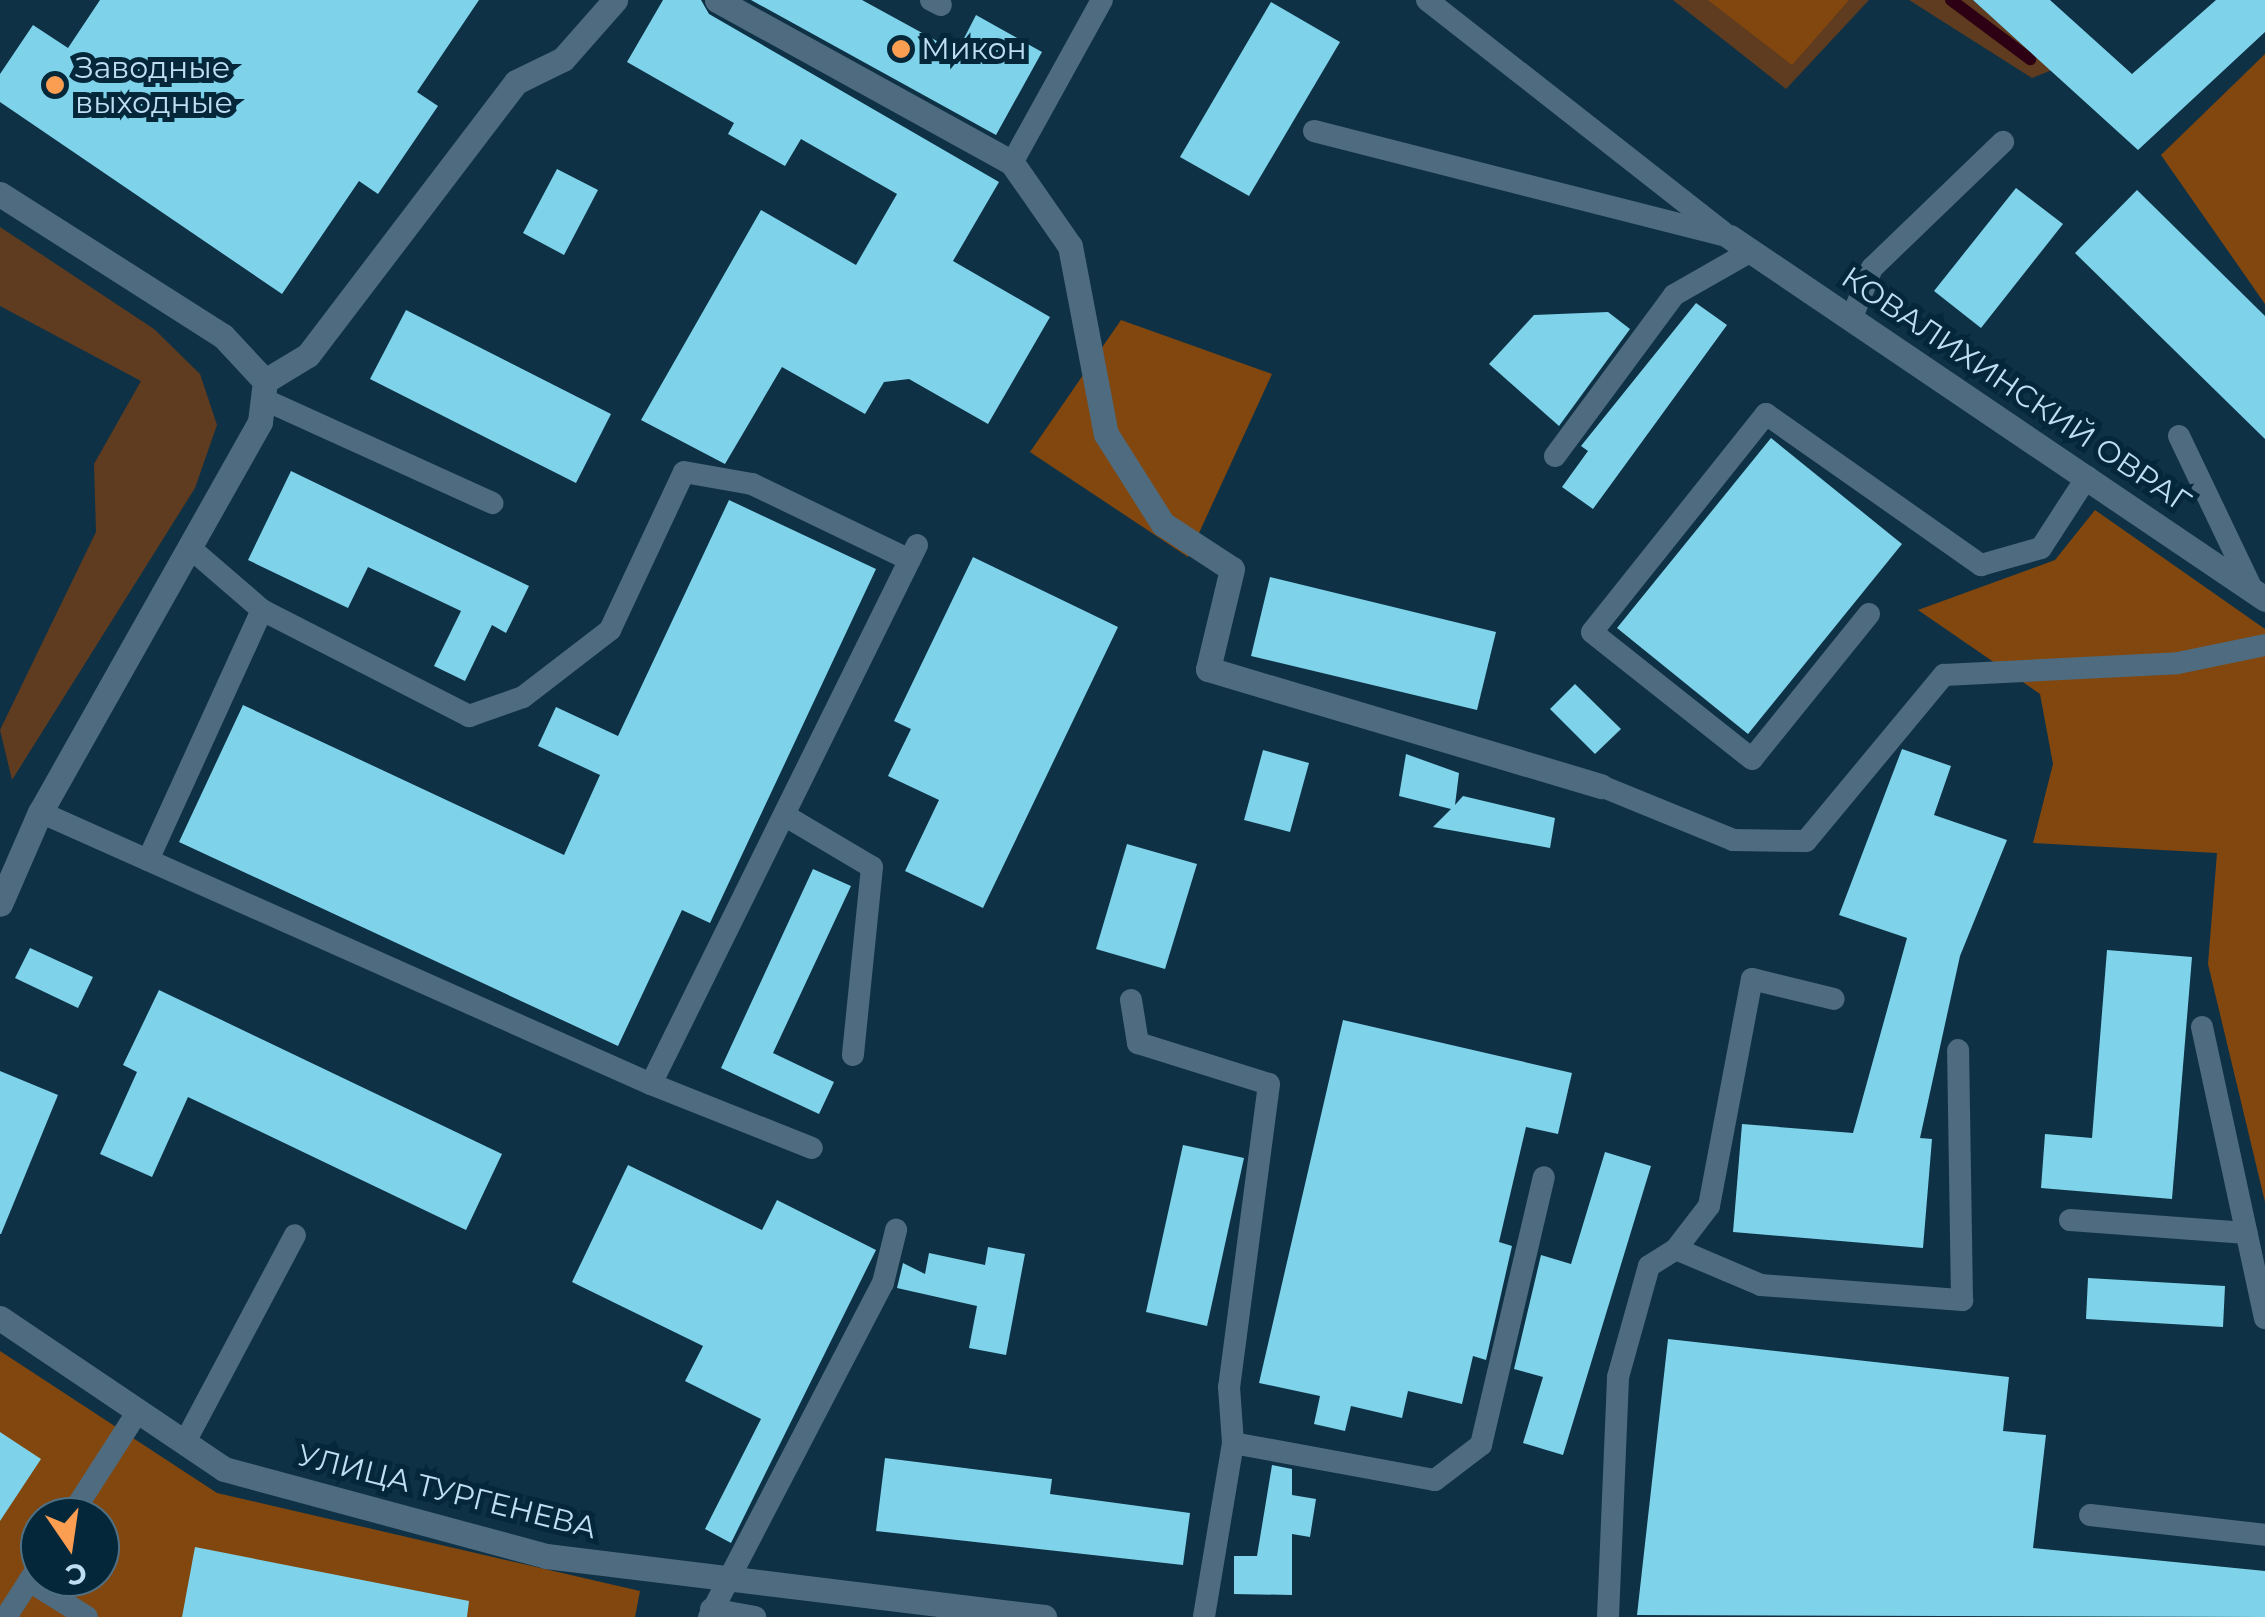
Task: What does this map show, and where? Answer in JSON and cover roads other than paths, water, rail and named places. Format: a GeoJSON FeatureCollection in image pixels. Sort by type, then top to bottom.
{"type":"FeatureCollection","features":[{"type":"Feature","properties":{"kind":"street"},"geometry":{"type":"LineString","coordinates":[[264,390],[308,355],[516,82],[562,59],[615,0]]}},
{"type":"Feature","properties":{"kind":"street"},"geometry":{"type":"LineString","coordinates":[[716,0],[1012,163],[1070,246],[1106,434],[1164,524],[1232,569],[1208,669],[1600,786]]}},
{"type":"Feature","properties":{"kind":"street"},"geometry":{"type":"LineString","coordinates":[[0,194],[223,336],[264,390],[260,422],[40,812],[0,904]]}},
{"type":"Feature","properties":{"kind":"street","name":"КОВАЛИХИНСКИЙ ОВРАГ"},"geometry":{"type":"LineString","coordinates":[[1740,244],[2258,594]]}},
{"type":"Feature","properties":{"kind":"street","name":"УЛИЦА ТУРГЕНЕВА"},"geometry":{"type":"LineString","coordinates":[[0,1318],[224,1469],[546,1556],[938,1612],[1044,1617]]}},
{"type":"Feature","properties":{"kind":"lane"},"geometry":{"type":"LineString","coordinates":[[1012,163],[1102,0]]}},
{"type":"Feature","properties":{"kind":"lane"},"geometry":{"type":"LineString","coordinates":[[1426,0],[1740,244]]}},
{"type":"Feature","properties":{"kind":"lane"},"geometry":{"type":"LineString","coordinates":[[1314,132],[1740,244]]}},
{"type":"Feature","properties":{"kind":"lane"},"geometry":{"type":"LineString","coordinates":[[1852,317],[1872,268],[2003,142]]}},
{"type":"Feature","properties":{"kind":"lane"},"geometry":{"type":"LineString","coordinates":[[1555,456],[1674,295],[1740,244]]}},
{"type":"Feature","properties":{"kind":"lane"},"geometry":{"type":"LineString","coordinates":[[264,390],[492,503]]}},
{"type":"Feature","properties":{"kind":"lane"},"geometry":{"type":"LineString","coordinates":[[1869,614],[1752,759],[1592,632],[1766,414],[1981,565],[2040,548],[2088,477]]}},
{"type":"Feature","properties":{"kind":"lane"},"geometry":{"type":"LineString","coordinates":[[2180,436],[2258,594]]}},
{"type":"Feature","properties":{"kind":"lane"},"geometry":{"type":"LineString","coordinates":[[189,547],[262,610],[469,716],[523,698],[610,630],[684,472],[752,484],[914,552],[651,1084]]}},
{"type":"Feature","properties":{"kind":"lane"},"geometry":{"type":"LineString","coordinates":[[148,860],[262,610]]}},
{"type":"Feature","properties":{"kind":"lane"},"geometry":{"type":"LineString","coordinates":[[1600,786],[1733,840],[1806,841],[1944,675],[2178,662],[2265,644]]}},
{"type":"Feature","properties":{"kind":"lane"},"geometry":{"type":"LineString","coordinates":[[40,812],[651,1084],[812,1148]]}},
{"type":"Feature","properties":{"kind":"lane"},"geometry":{"type":"LineString","coordinates":[[784,815],[872,867],[853,1055]]}},
{"type":"Feature","properties":{"kind":"lane"},"geometry":{"type":"LineString","coordinates":[[1608,1617],[1618,1377],[1649,1266],[1676,1249],[1709,1206],[1752,979],[1834,999]]}},
{"type":"Feature","properties":{"kind":"lane"},"geometry":{"type":"LineString","coordinates":[[1131,1000],[1138,1043],[1269,1084],[1228,1387],[1234,1443],[1204,1617]]}},
{"type":"Feature","properties":{"kind":"lane"},"geometry":{"type":"LineString","coordinates":[[2202,1027],[2265,1318]]}},
{"type":"Feature","properties":{"kind":"lane"},"geometry":{"type":"LineString","coordinates":[[1676,1249],[1760,1285],[1962,1300],[1958,1050]]}},
{"type":"Feature","properties":{"kind":"lane"},"geometry":{"type":"LineString","coordinates":[[1234,1443],[1435,1480],[1481,1445],[1544,1177]]}},
{"type":"Feature","properties":{"kind":"lane"},"geometry":{"type":"LineString","coordinates":[[2070,1220],[2247,1233]]}},
{"type":"Feature","properties":{"kind":"lane"},"geometry":{"type":"LineString","coordinates":[[755,1617],[710,1613],[732,1580],[883,1282],[896,1230]]}},
{"type":"Feature","properties":{"kind":"lane"},"geometry":{"type":"LineString","coordinates":[[185,1442],[294,1235]]}},
{"type":"Feature","properties":{"kind":"lane"},"geometry":{"type":"LineString","coordinates":[[83,1497],[138,1411]]}},
{"type":"Feature","properties":{"kind":"lane"},"geometry":{"type":"LineString","coordinates":[[2090,1514],[2265,1536]]}},
{"type":"Feature","properties":{"kind":"lane"},"geometry":{"type":"LineString","coordinates":[[6,1617],[20,1595]]}},
{"type":"Feature","properties":{"kind":"lane"},"geometry":{"type":"LineString","coordinates":[[63,1597],[87,1617]]}},
{"type":"Feature","properties":{"kind":"waterway"},"geometry":{"type":"LineString","coordinates":[[1951,0],[2030,59]]}},
{"type":"Feature","properties":{"kind":"place","name":"Микон"},"geometry":{"type":"Point","coordinates":[901,49]}},
{"type":"Feature","properties":{"kind":"place","name":"Заводные выходные"},"geometry":{"type":"Point","coordinates":[55,85]}}]}
